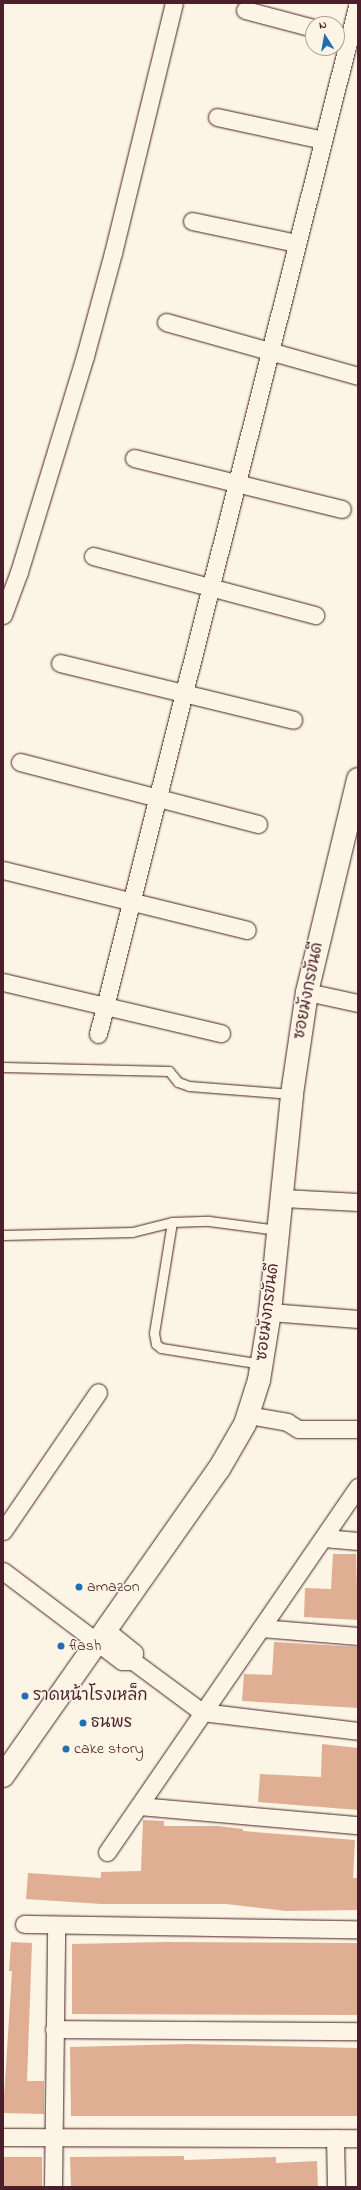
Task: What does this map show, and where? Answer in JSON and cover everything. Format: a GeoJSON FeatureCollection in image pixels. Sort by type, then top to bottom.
{"type":"FeatureCollection","features":[{"type":"Feature","properties":{"kind":"street"},"geometry":{"type":"LineString","coordinates":[[3,615],[19,572],[85,356],[114,253],[174,3]]}},
{"type":"Feature","properties":{"kind":"street"},"geometry":{"type":"LineString","coordinates":[[345,32],[358,3]]}},
{"type":"Feature","properties":{"kind":"street"},"geometry":{"type":"LineString","coordinates":[[245,10],[305,26]]}},
{"type":"Feature","properties":{"kind":"street"},"geometry":{"type":"LineString","coordinates":[[98,1034],[132,904],[183,693],[211,589],[296,243],[323,140],[339,56]]}},
{"type":"Feature","properties":{"kind":"street"},"geometry":{"type":"LineString","coordinates":[[217,117],[323,140]]}},
{"type":"Feature","properties":{"kind":"street"},"geometry":{"type":"LineString","coordinates":[[192,221],[296,243]]}},
{"type":"Feature","properties":{"kind":"street"},"geometry":{"type":"LineString","coordinates":[[166,322],[358,376]]}},
{"type":"Feature","properties":{"kind":"street"},"geometry":{"type":"LineString","coordinates":[[134,458],[342,509]]}},
{"type":"Feature","properties":{"kind":"street"},"geometry":{"type":"LineString","coordinates":[[93,556],[211,589],[315,615]]}},
{"type":"Feature","properties":{"kind":"street"},"geometry":{"type":"LineString","coordinates":[[60,662],[293,720]]}},
{"type":"Feature","properties":{"kind":"street"},"geometry":{"type":"LineString","coordinates":[[20,762],[158,796],[258,824]]}},
{"type":"Feature","properties":{"kind":"street","name":"ซอยมังกรขันดี"},"geometry":{"type":"LineString","coordinates":[[3,1776],[219,1469],[248,1415],[262,1364],[270,1312],[277,1230],[283,1198],[292,1094],[306,992],[358,779]]}},
{"type":"Feature","properties":{"kind":"street"},"geometry":{"type":"LineString","coordinates":[[3,870],[132,904],[247,930]]}},
{"type":"Feature","properties":{"kind":"street"},"geometry":{"type":"LineString","coordinates":[[3,982],[105,1008],[221,1033]]}},
{"type":"Feature","properties":{"kind":"street"},"geometry":{"type":"LineString","coordinates":[[306,992],[358,1003]]}},
{"type":"Feature","properties":{"kind":"street"},"geometry":{"type":"LineString","coordinates":[[283,1198],[358,1202]]}},
{"type":"Feature","properties":{"kind":"street"},"geometry":{"type":"LineString","coordinates":[[270,1312],[358,1319]]}},
{"type":"Feature","properties":{"kind":"street"},"geometry":{"type":"LineString","coordinates":[[3,1531],[98,1392]]}},
{"type":"Feature","properties":{"kind":"street"},"geometry":{"type":"LineString","coordinates":[[248,1415],[287,1422],[298,1429],[331,1431],[337,1427],[358,1429]]}},
{"type":"Feature","properties":{"kind":"street"},"geometry":{"type":"LineString","coordinates":[[107,1852],[358,1487]]}},
{"type":"Feature","properties":{"kind":"street"},"geometry":{"type":"LineString","coordinates":[[324,1538],[358,1541]]}},
{"type":"Feature","properties":{"kind":"street"},"geometry":{"type":"LineString","coordinates":[[3,1571],[102,1635],[134,1653],[133,1661],[202,1712],[358,1731]]}},
{"type":"Feature","properties":{"kind":"street"},"geometry":{"type":"LineString","coordinates":[[261,1628],[358,1636]]}},
{"type":"Feature","properties":{"kind":"street"},"geometry":{"type":"LineString","coordinates":[[139,1806],[358,1825]]}},
{"type":"Feature","properties":{"kind":"street"},"geometry":{"type":"LineString","coordinates":[[24,1924],[358,1929]]}},
{"type":"Feature","properties":{"kind":"street"},"geometry":{"type":"LineString","coordinates":[[53,2187],[56,1925]]}},
{"type":"Feature","properties":{"kind":"street"},"geometry":{"type":"LineString","coordinates":[[54,2029],[358,2031]]}},
{"type":"Feature","properties":{"kind":"street"},"geometry":{"type":"LineString","coordinates":[[3,2137],[358,2138]]}},
{"type":"Feature","properties":{"kind":"street"},"geometry":{"type":"LineString","coordinates":[[335,2138],[336,2187]]}},
{"type":"Feature","properties":{"kind":"lane"},"geometry":{"type":"LineString","coordinates":[[3,1067],[169,1071],[178,1082],[189,1086],[292,1094]]}},
{"type":"Feature","properties":{"kind":"lane"},"geometry":{"type":"LineString","coordinates":[[3,1235],[132,1232],[172,1222],[209,1221],[277,1230]]}},
{"type":"Feature","properties":{"kind":"lane"},"geometry":{"type":"LineString","coordinates":[[172,1222],[154,1333],[156,1344],[161,1348],[262,1364]]}},
{"type":"Feature","properties":{"kind":"building"},"geometry":{"type":"Polygon","coordinates":[[[333,1554],[356,1554],[358,1620],[304,1617],[305,1588],[331,1589],[333,1554]]]}},
{"type":"Feature","properties":{"kind":"building"},"geometry":{"type":"Polygon","coordinates":[[[274,1642],[358,1647],[358,1708],[242,1701],[244,1674],[272,1675],[274,1642]]]}},
{"type":"Feature","properties":{"kind":"building"},"geometry":{"type":"Polygon","coordinates":[[[322,1744],[358,1748],[358,1810],[258,1802],[260,1774],[321,1777],[322,1744]]]}},
{"type":"Feature","properties":{"kind":"building"},"geometry":{"type":"Polygon","coordinates":[[[143,1820],[164,1821],[164,1826],[218,1826],[243,1829],[243,1831],[355,1840],[353,1878],[358,1878],[358,1910],[286,1911],[226,1904],[102,1904],[26,1899],[28,1873],[101,1878],[101,1872],[141,1871],[143,1820]]]}},
{"type":"Feature","properties":{"kind":"building"},"geometry":{"type":"Polygon","coordinates":[[[11,1942],[32,1943],[27,2081],[44,2081],[44,2114],[3,2113],[12,1971],[9,1971],[11,1942]]]}},
{"type":"Feature","properties":{"kind":"building"},"geometry":{"type":"Polygon","coordinates":[[[165,1942],[358,1943],[358,2015],[72,2014],[72,1944],[165,1942]]]}},
{"type":"Feature","properties":{"kind":"building"},"geometry":{"type":"Polygon","coordinates":[[[188,2044],[358,2048],[358,2116],[71,2116],[70,2047],[188,2044]]]}},
{"type":"Feature","properties":{"kind":"building"},"geometry":{"type":"Polygon","coordinates":[[[184,2156],[184,2160],[276,2157],[276,2163],[317,2161],[318,2187],[71,2187],[70,2157],[184,2156]]]}},
{"type":"Feature","properties":{"kind":"building"},"geometry":{"type":"Polygon","coordinates":[[[3,2157],[42,2157],[42,2187],[3,2187],[3,2157]]]}},
{"type":"Feature","properties":{"kind":"place","name":"amazon"},"geometry":{"type":"Point","coordinates":[79,1587]}},
{"type":"Feature","properties":{"kind":"place","name":"flash"},"geometry":{"type":"Point","coordinates":[61,1646]}},
{"type":"Feature","properties":{"kind":"place","name":"ราดหน้าโรงเหล็ก"},"geometry":{"type":"Point","coordinates":[25,1696]}},
{"type":"Feature","properties":{"kind":"place","name":"ธนพร"},"geometry":{"type":"Point","coordinates":[83,1723]}},
{"type":"Feature","properties":{"kind":"place","name":"cake story"},"geometry":{"type":"Point","coordinates":[66,1749]}}]}
